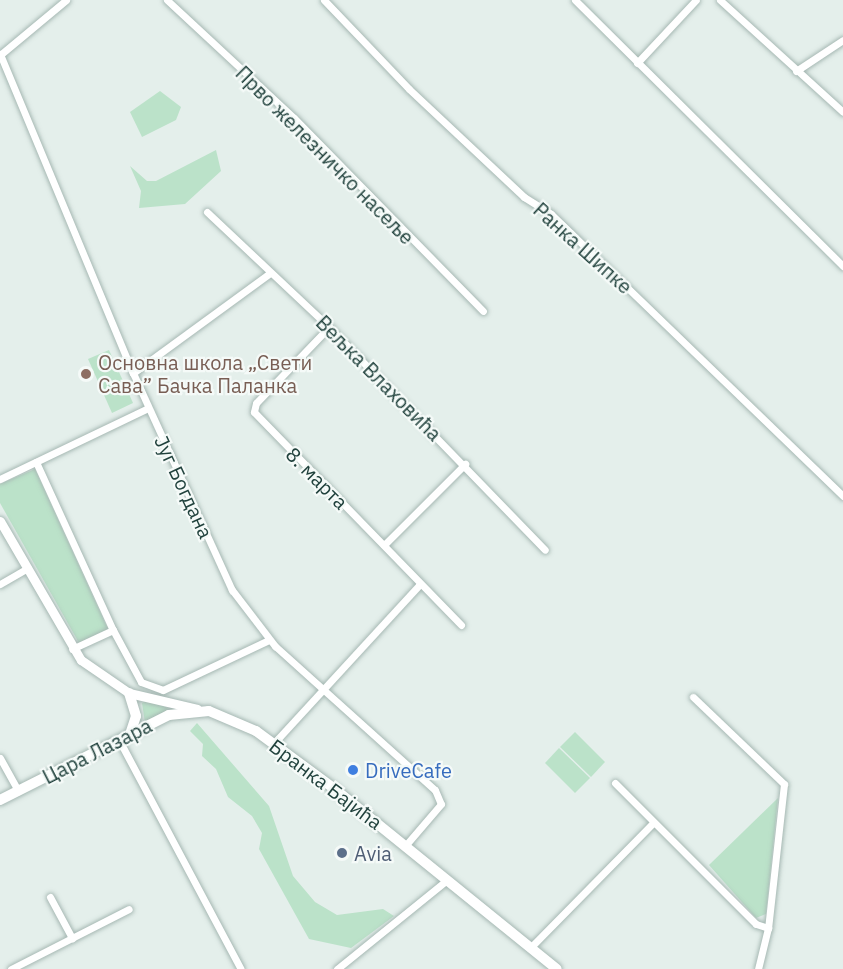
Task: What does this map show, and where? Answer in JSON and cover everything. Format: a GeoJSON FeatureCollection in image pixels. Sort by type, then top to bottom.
{"type":"FeatureCollection","features":[{"type":"Feature","properties":{"kind":"main road"},"geometry":{"type":"LineString","coordinates":[[129,693],[136,716],[130,734]]}},
{"type":"Feature","properties":{"kind":"main road","name":"Бранка Бајића"},"geometry":{"type":"LineString","coordinates":[[197,709],[238,721],[273,744],[405,846],[557,969]]}},
{"type":"Feature","properties":{"kind":"main road","name":"Цара Лазара"},"geometry":{"type":"LineString","coordinates":[[0,801],[169,715],[197,709]]}},
{"type":"Feature","properties":{"kind":"street"},"geometry":{"type":"LineString","coordinates":[[0,54],[66,0]]}},
{"type":"Feature","properties":{"kind":"street","name":"Прво железничко насеље"},"geometry":{"type":"LineString","coordinates":[[167,0],[294,118],[483,311]]}},
{"type":"Feature","properties":{"kind":"street","name":"Ранка Шипке"},"geometry":{"type":"LineString","coordinates":[[324,0],[409,89],[524,197],[551,214],[843,496]]}},
{"type":"Feature","properties":{"kind":"street"},"geometry":{"type":"LineString","coordinates":[[575,0],[843,266]]}},
{"type":"Feature","properties":{"kind":"street"},"geometry":{"type":"LineString","coordinates":[[637,63],[696,0]]}},
{"type":"Feature","properties":{"kind":"street"},"geometry":{"type":"LineString","coordinates":[[720,0],[843,112]]}},
{"type":"Feature","properties":{"kind":"street"},"geometry":{"type":"LineString","coordinates":[[796,71],[843,40]]}},
{"type":"Feature","properties":{"kind":"street","name":"Југ Богдана"},"geometry":{"type":"LineString","coordinates":[[0,54],[148,408],[232,590],[269,640],[320,689],[435,790],[441,804],[405,846]]}},
{"type":"Feature","properties":{"kind":"street","name":"Вељка Влаховића"},"geometry":{"type":"LineString","coordinates":[[207,212],[269,274],[328,327],[465,464],[545,550]]}},
{"type":"Feature","properties":{"kind":"street"},"geometry":{"type":"LineString","coordinates":[[133,373],[269,274]]}},
{"type":"Feature","properties":{"kind":"street","name":"8. марта"},"geometry":{"type":"LineString","coordinates":[[328,327],[256,403],[255,412],[460,625]]}},
{"type":"Feature","properties":{"kind":"street"},"geometry":{"type":"LineString","coordinates":[[0,479],[148,408]]}},
{"type":"Feature","properties":{"kind":"street"},"geometry":{"type":"LineString","coordinates":[[36,462],[113,630],[141,682],[163,690],[269,640]]}},
{"type":"Feature","properties":{"kind":"street"},"geometry":{"type":"LineString","coordinates":[[384,545],[465,464]]}},
{"type":"Feature","properties":{"kind":"street"},"geometry":{"type":"LineString","coordinates":[[0,521],[72,649],[93,671],[129,693],[197,709]]}},
{"type":"Feature","properties":{"kind":"street"},"geometry":{"type":"LineString","coordinates":[[0,584],[28,568]]}},
{"type":"Feature","properties":{"kind":"street"},"geometry":{"type":"LineString","coordinates":[[273,744],[320,689],[420,584]]}},
{"type":"Feature","properties":{"kind":"street"},"geometry":{"type":"LineString","coordinates":[[72,649],[113,630]]}},
{"type":"Feature","properties":{"kind":"street"},"geometry":{"type":"LineString","coordinates":[[693,696],[784,784],[768,928],[758,969]]}},
{"type":"Feature","properties":{"kind":"street"},"geometry":{"type":"LineString","coordinates":[[119,740],[241,969]]}},
{"type":"Feature","properties":{"kind":"street"},"geometry":{"type":"LineString","coordinates":[[0,758],[18,791]]}},
{"type":"Feature","properties":{"kind":"street"},"geometry":{"type":"LineString","coordinates":[[615,783],[756,924],[768,928]]}},
{"type":"Feature","properties":{"kind":"street"},"geometry":{"type":"LineString","coordinates":[[531,947],[654,822]]}},
{"type":"Feature","properties":{"kind":"street"},"geometry":{"type":"LineString","coordinates":[[337,969],[447,880]]}},
{"type":"Feature","properties":{"kind":"street"},"geometry":{"type":"LineString","coordinates":[[50,897],[72,938]]}},
{"type":"Feature","properties":{"kind":"street"},"geometry":{"type":"LineString","coordinates":[[11,969],[129,909]]}},
{"type":"Feature","properties":{"kind":"green space"},"geometry":{"type":"Polygon","coordinates":[[[160,91],[181,107],[176,120],[142,137],[130,112],[160,91]]]}},
{"type":"Feature","properties":{"kind":"green space"},"geometry":{"type":"Polygon","coordinates":[[[216,150],[221,171],[185,204],[139,208],[141,191],[130,166],[147,181],[156,181],[216,150]]]}},
{"type":"Feature","properties":{"kind":"green space"},"geometry":{"type":"Polygon","coordinates":[[[109,350],[133,403],[112,413],[88,359],[109,350]]]}},
{"type":"Feature","properties":{"kind":"green space"},"geometry":{"type":"Polygon","coordinates":[[[35,469],[108,629],[79,643],[0,503],[0,484],[35,469]]]}},
{"type":"Feature","properties":{"kind":"green space"},"geometry":{"type":"Polygon","coordinates":[[[147,700],[166,707],[169,711],[145,723],[142,703],[147,700]]]}},
{"type":"Feature","properties":{"kind":"green space"},"geometry":{"type":"Polygon","coordinates":[[[197,723],[269,806],[293,876],[315,902],[337,915],[383,909],[394,916],[351,948],[309,939],[259,849],[262,833],[252,816],[228,797],[216,769],[202,756],[203,744],[190,731],[197,723]]]}},
{"type":"Feature","properties":{"kind":"green space"},"geometry":{"type":"Polygon","coordinates":[[[575,732],[605,762],[591,777],[560,747],[575,732]]]}},
{"type":"Feature","properties":{"kind":"green space"},"geometry":{"type":"Polygon","coordinates":[[[559,748],[590,778],[575,793],[545,763],[559,748]]]}},
{"type":"Feature","properties":{"kind":"green space"},"geometry":{"type":"Polygon","coordinates":[[[778,798],[766,914],[756,918],[709,865],[778,798]]]}},
{"type":"Feature","properties":{"kind":"place","name":"Основна школа „Свети Сава” Бачка Паланка"},"geometry":{"type":"Point","coordinates":[86,374]}},
{"type":"Feature","properties":{"kind":"place","name":"DriveCafe"},"geometry":{"type":"Point","coordinates":[353,770]}},
{"type":"Feature","properties":{"kind":"place","name":"Avia"},"geometry":{"type":"Point","coordinates":[342,853]}}]}
